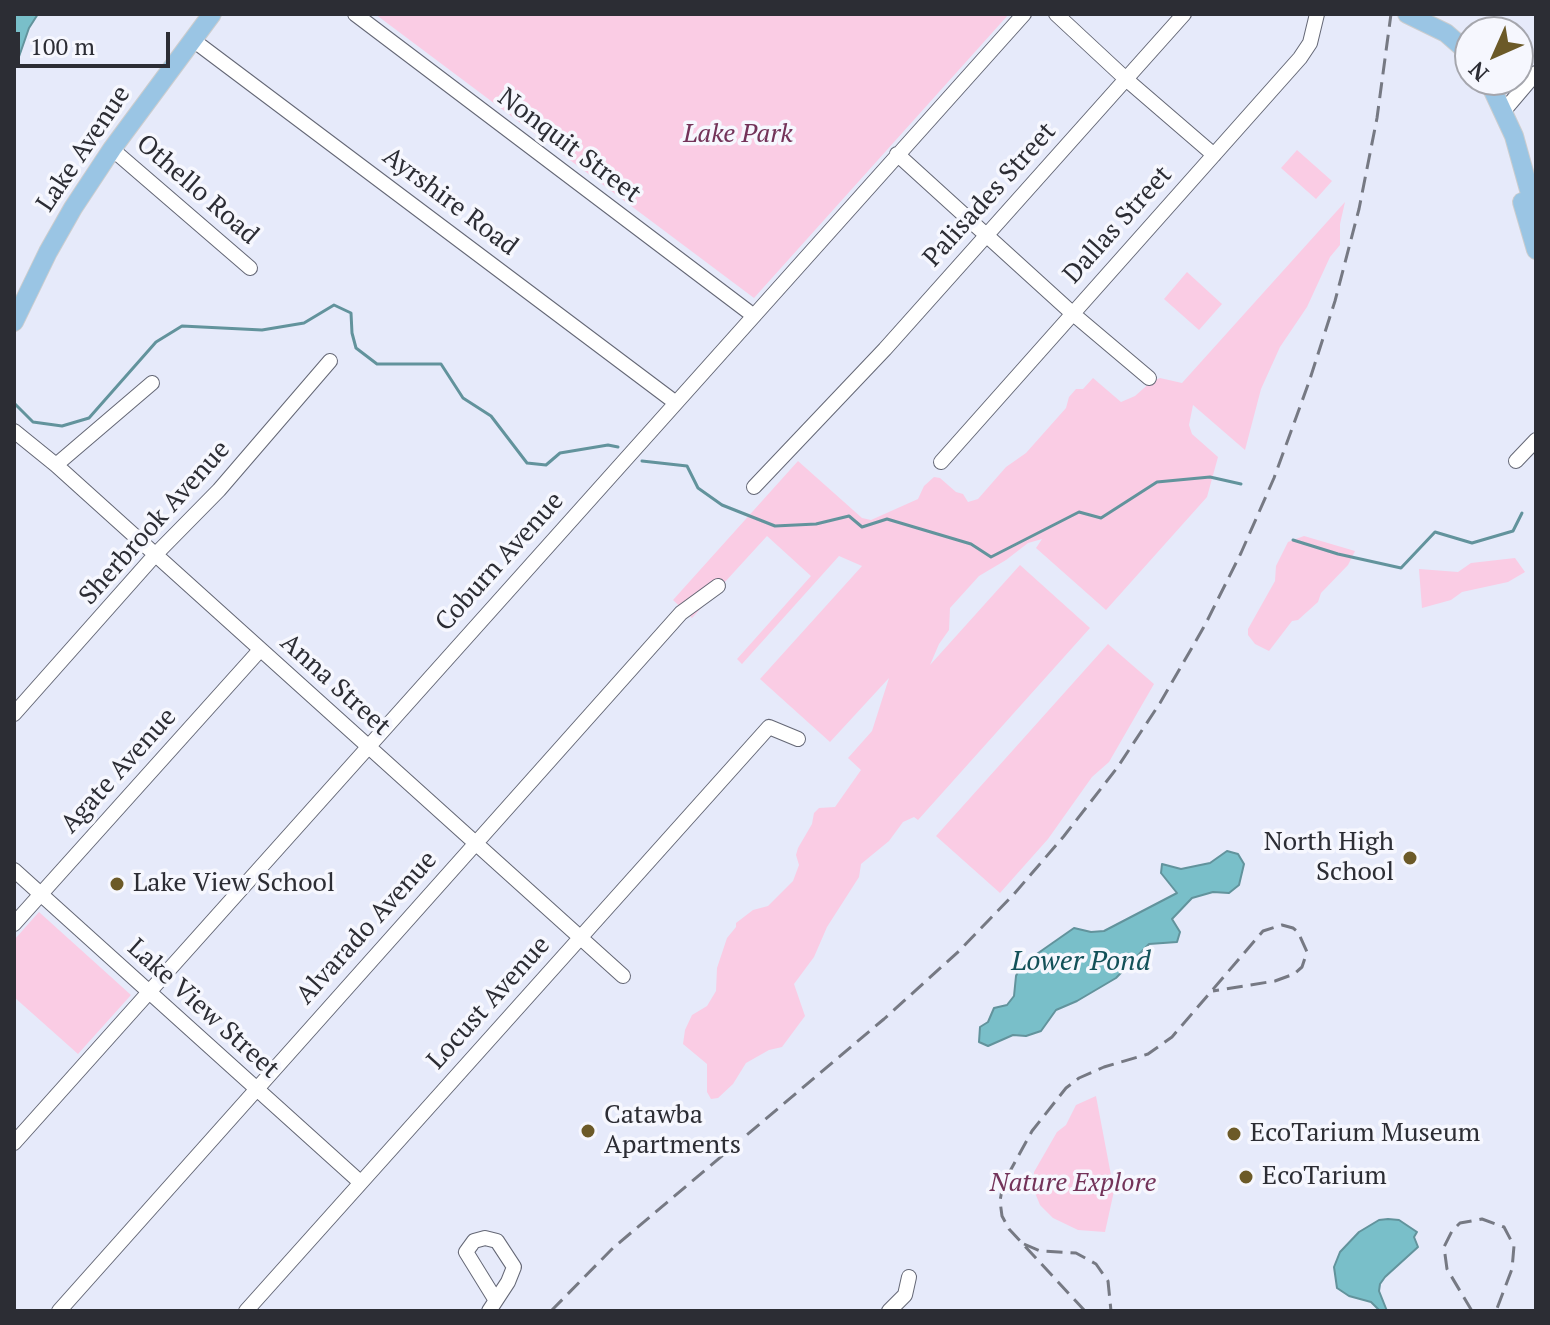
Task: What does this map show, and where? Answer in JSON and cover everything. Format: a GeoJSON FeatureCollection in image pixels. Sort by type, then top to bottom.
{"type":"FeatureCollection","features":[{"type":"Feature","properties":{"kind":"main road","name":"Lake Avenue"},"geometry":{"type":"LineString","coordinates":[[14,322],[61,228],[112,149],[212,14]]}},
{"type":"Feature","properties":{"kind":"main road"},"geometry":{"type":"LineString","coordinates":[[1410,15],[1454,40]]}},
{"type":"Feature","properties":{"kind":"main road"},"geometry":{"type":"LineString","coordinates":[[1495,96],[1514,136],[1536,215]]}},
{"type":"Feature","properties":{"kind":"main road"},"geometry":{"type":"LineString","coordinates":[[1503,115],[1505,138],[1536,250]]}},
{"type":"Feature","properties":{"kind":"street","name":"Nonquit Street"},"geometry":{"type":"LineString","coordinates":[[355,14],[754,316]]}},
{"type":"Feature","properties":{"kind":"street","name":"Coburn Avenue"},"geometry":{"type":"LineString","coordinates":[[14,1143],[1024,14]]}},
{"type":"Feature","properties":{"kind":"street"},"geometry":{"type":"LineString","coordinates":[[1056,14],[1214,155]]}},
{"type":"Feature","properties":{"kind":"street","name":"Palisades Street"},"geometry":{"type":"LineString","coordinates":[[754,487],[830,407],[1184,14]]}},
{"type":"Feature","properties":{"kind":"street","name":"Dallas Street"},"geometry":{"type":"LineString","coordinates":[[941,462],[1300,58],[1310,43],[1317,14]]}},
{"type":"Feature","properties":{"kind":"street","name":"Ayrshire Road"},"geometry":{"type":"LineString","coordinates":[[193,40],[676,403]]}},
{"type":"Feature","properties":{"kind":"street"},"geometry":{"type":"LineString","coordinates":[[1503,115],[1536,73]]}},
{"type":"Feature","properties":{"kind":"street","name":"Othello Road"},"geometry":{"type":"LineString","coordinates":[[112,149],[250,268]]}},
{"type":"Feature","properties":{"kind":"street"},"geometry":{"type":"LineString","coordinates":[[897,154],[1072,313],[1149,378]]}},
{"type":"Feature","properties":{"kind":"street","name":"Sherbrook Avenue"},"geometry":{"type":"LineString","coordinates":[[14,714],[155,555],[219,490],[330,361]]}},
{"type":"Feature","properties":{"kind":"street"},"geometry":{"type":"LineString","coordinates":[[56,465],[152,383]]}},
{"type":"Feature","properties":{"kind":"street","name":"Anna Street"},"geometry":{"type":"LineString","coordinates":[[14,431],[56,465],[623,976]]}},
{"type":"Feature","properties":{"kind":"street"},"geometry":{"type":"LineString","coordinates":[[1516,461],[1536,440]]}},
{"type":"Feature","properties":{"kind":"street","name":"Alvarado Avenue"},"geometry":{"type":"LineString","coordinates":[[59,1311],[681,613],[718,586]]}},
{"type":"Feature","properties":{"kind":"street","name":"Agate Avenue"},"geometry":{"type":"LineString","coordinates":[[14,924],[260,650]]}},
{"type":"Feature","properties":{"kind":"street","name":"Locust Avenue"},"geometry":{"type":"LineString","coordinates":[[246,1311],[769,727],[798,739]]}},
{"type":"Feature","properties":{"kind":"street","name":"Lake View Street"},"geometry":{"type":"LineString","coordinates":[[14,870],[360,1182]]}},
{"type":"Feature","properties":{"kind":"street"},"geometry":{"type":"LineString","coordinates":[[889,1311],[905,1295],[909,1277]]}},
{"type":"Feature","properties":{"kind":"green space","name":"Lake Park"},"geometry":{"type":"Polygon","coordinates":[[[375,14],[1009,14],[754,298],[375,14]]]}},
{"type":"Feature","properties":{"kind":"green space"},"geometry":{"type":"Polygon","coordinates":[[[1297,150],[1332,181],[1316,199],[1281,168],[1297,150]]]}},
{"type":"Feature","properties":{"kind":"green space"},"geometry":{"type":"Polygon","coordinates":[[[1345,202],[1340,224],[1340,245],[1330,257],[1307,307],[1280,347],[1261,389],[1245,450],[1193,405],[1189,425],[1192,434],[1218,457],[1207,497],[1106,610],[1036,548],[1042,539],[1028,543],[979,576],[950,608],[949,630],[930,665],[1020,565],[1090,628],[918,820],[914,817],[903,822],[889,841],[861,864],[859,877],[827,927],[814,957],[794,984],[805,1016],[782,1047],[769,1050],[746,1063],[733,1084],[718,1098],[711,1099],[707,1092],[707,1064],[683,1044],[685,1030],[692,1015],[707,1006],[716,991],[717,968],[727,938],[736,923],[753,910],[768,906],[793,881],[799,865],[796,855],[798,848],[812,824],[814,813],[819,808],[835,807],[861,770],[848,758],[872,731],[889,678],[830,742],[760,679],[862,566],[839,556],[742,664],[737,659],[811,576],[767,536],[692,618],[673,600],[798,461],[862,518],[871,520],[918,499],[924,486],[934,477],[963,494],[968,502],[978,499],[1006,467],[1026,453],[1066,408],[1069,397],[1076,389],[1083,389],[1093,378],[1121,402],[1160,378],[1182,383],[1345,202]]]}},
{"type":"Feature","properties":{"kind":"green space"},"geometry":{"type":"Polygon","coordinates":[[[1187,272],[1222,304],[1199,330],[1164,299],[1187,272]]]}},
{"type":"Feature","properties":{"kind":"green space"},"geometry":{"type":"Polygon","coordinates":[[[1304,536],[1355,551],[1348,565],[1321,593],[1318,602],[1298,620],[1292,621],[1269,651],[1255,644],[1248,635],[1248,629],[1275,581],[1276,566],[1288,542],[1304,536]]]}},
{"type":"Feature","properties":{"kind":"green space"},"geometry":{"type":"Polygon","coordinates":[[[1515,558],[1525,572],[1508,582],[1462,592],[1451,600],[1422,608],[1419,569],[1458,572],[1471,563],[1515,558]]]}},
{"type":"Feature","properties":{"kind":"green space"},"geometry":{"type":"Polygon","coordinates":[[[1108,644],[1154,684],[1109,762],[1092,777],[1048,839],[1000,893],[936,836],[1108,644]]]}},
{"type":"Feature","properties":{"kind":"green space"},"geometry":{"type":"Polygon","coordinates":[[[39,912],[131,995],[78,1054],[14,997],[14,940],[39,912]]]}},
{"type":"Feature","properties":{"kind":"green space","name":"Nature Explore"},"geometry":{"type":"Polygon","coordinates":[[[1096,1096],[1114,1191],[1105,1232],[1078,1230],[1053,1218],[1040,1205],[1033,1188],[1034,1172],[1057,1132],[1066,1125],[1076,1105],[1096,1096]]]}},
{"type":"Feature","properties":{"kind":"water"},"geometry":{"type":"Polygon","coordinates":[[[14,14],[38,14],[29,28],[14,71],[14,14]]]}},
{"type":"Feature","properties":{"kind":"water","name":"Lower Pond"},"geometry":{"type":"Polygon","coordinates":[[[1227,851],[1238,854],[1244,864],[1239,885],[1229,893],[1213,892],[1192,898],[1172,919],[1180,932],[1177,942],[1149,944],[1116,978],[1056,1010],[1041,1031],[1026,1036],[1013,1035],[988,1046],[979,1042],[980,1027],[988,1022],[994,1008],[1007,1005],[1014,996],[1016,976],[1021,965],[1074,928],[1104,931],[1177,893],[1161,873],[1162,864],[1181,869],[1210,863],[1227,851]]]}},
{"type":"Feature","properties":{"kind":"water"},"geometry":{"type":"Polygon","coordinates":[[[1379,1220],[1399,1220],[1417,1232],[1414,1237],[1418,1247],[1380,1284],[1379,1291],[1387,1311],[1380,1311],[1371,1302],[1349,1296],[1337,1288],[1334,1267],[1340,1252],[1359,1232],[1379,1220]]]}},
{"type":"Feature","properties":{"kind":"waterway"},"geometry":{"type":"LineString","coordinates":[[14,403],[33,422],[62,426],[89,418],[156,342],[182,326],[262,330],[304,323],[334,305],[351,313],[356,348],[377,364],[441,364],[463,398],[491,416],[527,463],[546,465],[560,453],[608,445],[618,447]]}},
{"type":"Feature","properties":{"kind":"waterway"},"geometry":{"type":"LineString","coordinates":[[642,461],[687,466],[698,488],[722,505],[775,526],[816,524],[849,516],[862,527],[887,519],[971,544],[991,557],[1079,512],[1101,518],[1157,482],[1210,477],[1241,484]]}},
{"type":"Feature","properties":{"kind":"waterway"},"geometry":{"type":"LineString","coordinates":[[1293,540],[1401,568],[1435,532],[1472,543],[1513,531],[1522,513]]}},
{"type":"Feature","properties":{"kind":"railway"},"geometry":{"type":"LineString","coordinates":[[551,1311],[613,1248],[884,1019],[959,951],[1064,836],[1117,768],[1160,703],[1205,625],[1241,553],[1274,478],[1309,382],[1335,301],[1359,209],[1377,118],[1391,14]]}},
{"type":"Feature","properties":{"kind":"railway"},"geometry":{"type":"LineString","coordinates":[[1085,1311],[1009,1229],[1002,1216],[1000,1201],[1003,1184],[1032,1131],[1066,1088],[1079,1078],[1104,1067],[1148,1054],[1172,1037],[1263,931],[1282,925],[1298,932],[1307,952],[1302,967],[1294,974],[1275,981],[1213,991]]}},
{"type":"Feature","properties":{"kind":"railway"},"geometry":{"type":"LineString","coordinates":[[1472,1311],[1447,1269],[1444,1247],[1460,1223],[1482,1219],[1504,1227],[1514,1246],[1512,1269],[1496,1311]]}},
{"type":"Feature","properties":{"kind":"railway"},"geometry":{"type":"LineString","coordinates":[[1024,1244],[1040,1251],[1076,1253],[1096,1264],[1108,1281],[1111,1311]]}},
{"type":"Feature","properties":{"kind":"place","name":"North High School"},"geometry":{"type":"Point","coordinates":[1410,858]}},
{"type":"Feature","properties":{"kind":"place","name":"Lake View School"},"geometry":{"type":"Point","coordinates":[117,884]}},
{"type":"Feature","properties":{"kind":"place","name":"Catawba Apartments"},"geometry":{"type":"Point","coordinates":[588,1131]}},
{"type":"Feature","properties":{"kind":"place","name":"EcoTarium Museum"},"geometry":{"type":"Point","coordinates":[1234,1134]}},
{"type":"Feature","properties":{"kind":"place","name":"EcoTarium"},"geometry":{"type":"Point","coordinates":[1246,1177]}}]}
